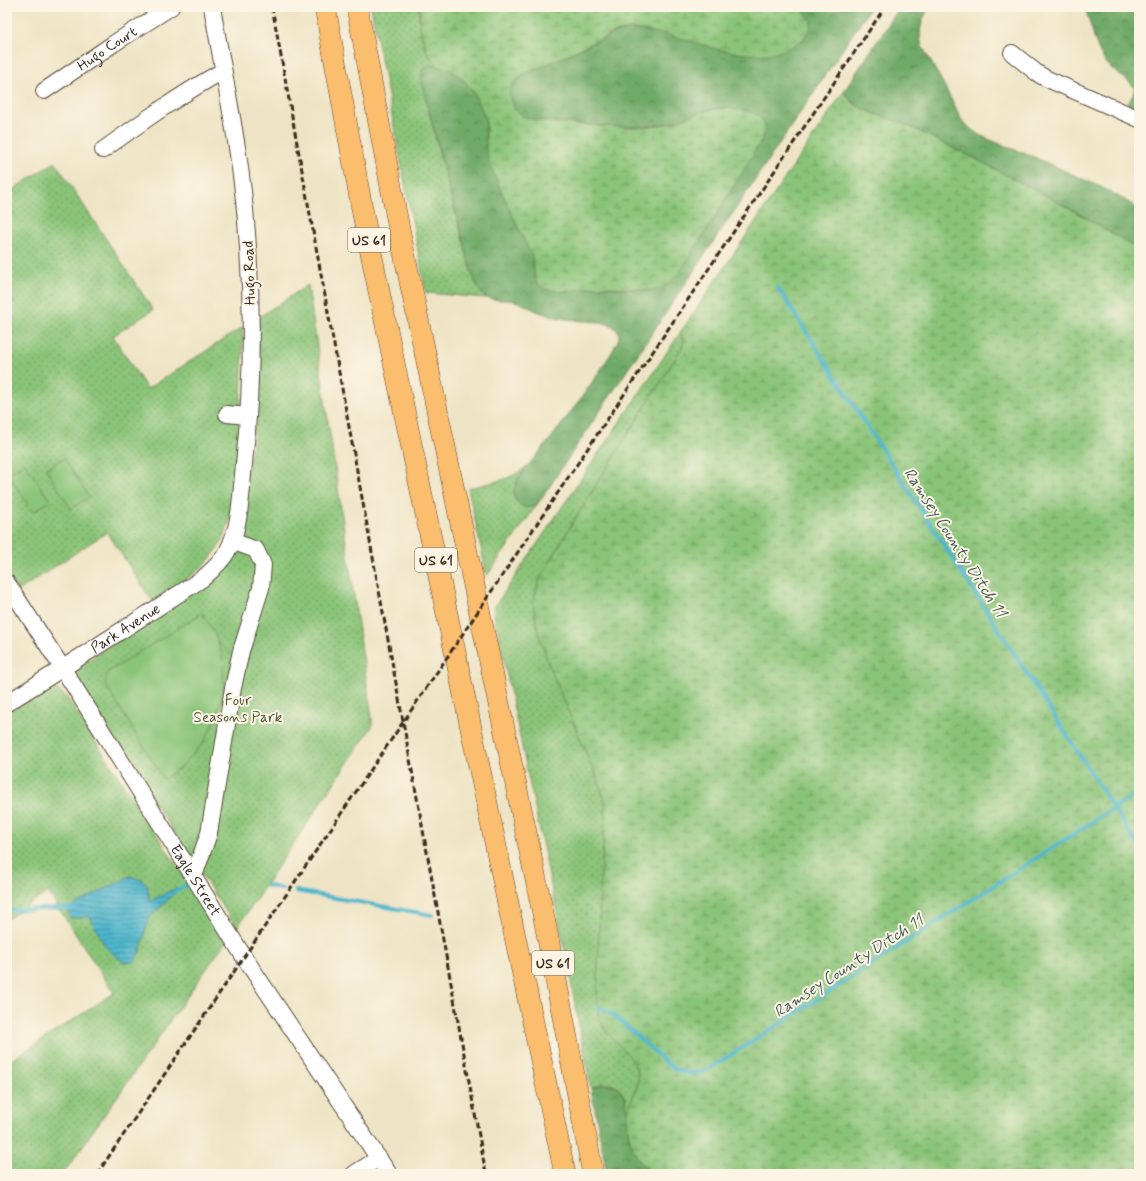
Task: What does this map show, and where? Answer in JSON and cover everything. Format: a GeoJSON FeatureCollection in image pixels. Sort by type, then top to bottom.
{"type":"FeatureCollection","features":[{"type":"Feature","properties":{"kind":"main road","name":"US 61"},"geometry":{"type":"LineString","coordinates":[[325,7],[382,308],[565,1174]]}},
{"type":"Feature","properties":{"kind":"main road","name":"US 61"},"geometry":{"type":"LineString","coordinates":[[358,7],[399,229],[549,944],[593,1174]]}},
{"type":"Feature","properties":{"kind":"street","name":"Hugo Court"},"geometry":{"type":"LineString","coordinates":[[44,91],[171,7]]}},
{"type":"Feature","properties":{"kind":"street","name":"Hugo Road"},"geometry":{"type":"LineString","coordinates":[[212,7],[239,165],[247,233],[250,304],[248,416],[237,521],[232,541]]}},
{"type":"Feature","properties":{"kind":"street"},"geometry":{"type":"LineString","coordinates":[[1012,53],[1037,74],[1139,118]]}},
{"type":"Feature","properties":{"kind":"street"},"geometry":{"type":"LineString","coordinates":[[103,150],[162,108],[223,71]]}},
{"type":"Feature","properties":{"kind":"street"},"geometry":{"type":"LineString","coordinates":[[227,414],[248,416]]}},
{"type":"Feature","properties":{"kind":"street"},"geometry":{"type":"LineString","coordinates":[[194,876],[209,833],[233,688],[241,651],[261,588],[262,565],[256,550],[232,541]]}},
{"type":"Feature","properties":{"kind":"street","name":"Park Avenue"},"geometry":{"type":"LineString","coordinates":[[7,703],[202,579],[214,569],[226,554],[232,541]]}},
{"type":"Feature","properties":{"kind":"street","name":"Eagle Street"},"geometry":{"type":"LineString","coordinates":[[7,583],[63,668],[244,957],[389,1174]]}},
{"type":"Feature","properties":{"kind":"street"},"geometry":{"type":"LineString","coordinates":[[354,1174],[379,1158]]}},
{"type":"Feature","properties":{"kind":"green space"},"geometry":{"type":"Polygon","coordinates":[[[371,7],[420,7],[419,23],[424,46],[428,54],[438,66],[430,65],[422,72],[423,88],[448,187],[471,267],[485,296],[498,299],[426,293],[371,7]]]}},
{"type":"Feature","properties":{"kind":"green space"},"geometry":{"type":"Polygon","coordinates":[[[420,7],[799,7],[810,18],[811,25],[808,32],[798,43],[784,50],[768,54],[736,53],[670,35],[647,31],[632,29],[620,31],[528,73],[515,81],[509,92],[511,103],[515,109],[525,117],[535,120],[602,126],[642,127],[672,123],[705,111],[734,109],[753,113],[760,117],[764,123],[764,136],[760,143],[713,220],[673,280],[663,288],[651,290],[603,287],[558,291],[543,288],[535,279],[532,256],[501,191],[488,159],[486,148],[486,122],[482,109],[466,82],[453,71],[438,66],[426,50],[420,25],[420,7]]]}},
{"type":"Feature","properties":{"kind":"green space"},"geometry":{"type":"Polygon","coordinates":[[[800,7],[871,7],[541,499],[531,507],[521,506],[517,503],[514,493],[517,481],[588,389],[610,356],[617,343],[619,334],[615,328],[607,324],[547,315],[518,302],[485,297],[479,290],[471,270],[423,88],[421,77],[423,69],[430,65],[447,68],[458,75],[478,99],[486,122],[485,140],[501,191],[532,256],[535,279],[546,289],[551,290],[570,290],[596,287],[651,290],[663,288],[713,220],[763,136],[730,108],[708,110],[672,123],[642,127],[619,127],[531,120],[514,108],[509,94],[510,89],[516,81],[526,74],[623,30],[631,29],[669,34],[739,53],[756,54],[780,51],[806,36],[810,30],[810,19],[800,7]]]}},
{"type":"Feature","properties":{"kind":"green space"},"geometry":{"type":"Polygon","coordinates":[[[900,7],[930,7],[924,16],[921,26],[920,36],[922,46],[964,123],[979,135],[1034,157],[1101,187],[1139,209],[1139,250],[1111,232],[1053,199],[904,124],[870,112],[848,98],[844,91],[900,7]]]}},
{"type":"Feature","properties":{"kind":"green space"},"geometry":{"type":"Polygon","coordinates":[[[1084,7],[1139,7],[1139,110],[1127,105],[1133,95],[1134,88],[1104,60],[1100,53],[1084,7]]]}},
{"type":"Feature","properties":{"kind":"green space"},"geometry":{"type":"Polygon","coordinates":[[[844,91],[854,104],[870,112],[910,127],[984,163],[1073,211],[1139,250],[1139,1174],[650,1174],[638,1159],[631,1142],[628,1114],[637,1086],[638,1075],[633,1061],[612,1038],[601,1023],[598,1015],[597,1003],[601,872],[605,802],[599,783],[550,668],[539,635],[533,602],[539,581],[570,527],[680,351],[683,338],[680,333],[844,91]]]}},
{"type":"Feature","properties":{"kind":"green space"},"geometry":{"type":"Polygon","coordinates":[[[55,162],[153,310],[113,336],[147,389],[243,327],[242,384],[237,470],[232,512],[228,526],[216,551],[203,566],[187,579],[152,601],[107,532],[18,591],[7,573],[7,193],[55,162]]]}},
{"type":"Feature","properties":{"kind":"green space","name":"Four Seasons Park"},"geometry":{"type":"Polygon","coordinates":[[[308,285],[373,725],[237,928],[76,683],[75,676],[78,669],[85,662],[224,569],[253,444],[259,317],[308,285]]]}},
{"type":"Feature","properties":{"kind":"green space"},"geometry":{"type":"Polygon","coordinates":[[[680,333],[683,338],[683,342],[680,351],[570,527],[539,581],[533,602],[539,635],[550,668],[599,783],[605,802],[601,872],[597,1003],[603,1027],[629,1055],[637,1069],[638,1083],[629,1109],[628,1118],[624,1097],[619,1088],[609,1084],[593,1087],[591,1089],[567,961],[493,609],[680,333]]]}},
{"type":"Feature","properties":{"kind":"green space"},"geometry":{"type":"Polygon","coordinates":[[[64,458],[89,497],[71,509],[46,469],[64,458]]]}},
{"type":"Feature","properties":{"kind":"green space"},"geometry":{"type":"Polygon","coordinates":[[[25,463],[50,501],[33,512],[8,474],[25,463]]]}},
{"type":"Feature","properties":{"kind":"green space"},"geometry":{"type":"Polygon","coordinates":[[[530,463],[517,481],[514,491],[515,496],[517,502],[531,507],[536,505],[541,499],[487,576],[468,488],[509,477],[516,474],[530,463]]]}},
{"type":"Feature","properties":{"kind":"green space"},"geometry":{"type":"Polygon","coordinates":[[[202,613],[215,634],[222,654],[224,685],[217,716],[204,742],[182,766],[164,779],[105,684],[108,672],[202,613]]]}},
{"type":"Feature","properties":{"kind":"green space"},"geometry":{"type":"Polygon","coordinates":[[[53,688],[60,691],[67,698],[226,941],[63,1174],[7,1174],[7,1063],[114,993],[48,892],[7,919],[7,711],[23,700],[41,691],[53,688]]]}},
{"type":"Feature","properties":{"kind":"green space"},"geometry":{"type":"Polygon","coordinates":[[[602,1084],[615,1087],[623,1094],[627,1105],[628,1132],[630,1140],[639,1160],[650,1174],[607,1174],[591,1089],[602,1084]]]}},
{"type":"Feature","properties":{"kind":"water"},"geometry":{"type":"Polygon","coordinates":[[[130,876],[142,880],[148,886],[150,901],[176,888],[178,889],[149,918],[140,952],[134,962],[123,962],[105,946],[89,916],[82,918],[70,918],[67,909],[130,876]]]}},
{"type":"Feature","properties":{"kind":"waterway","name":"Ramsey County Ditch 11"},"geometry":{"type":"LineString","coordinates":[[778,288],[1139,847]]}},
{"type":"Feature","properties":{"kind":"waterway","name":"Ramsey County Ditch 11"},"geometry":{"type":"LineString","coordinates":[[598,1007],[616,1017],[674,1069],[688,1073],[706,1071],[1139,792]]}},
{"type":"Feature","properties":{"kind":"waterway"},"geometry":{"type":"LineString","coordinates":[[174,892],[189,884]]}},
{"type":"Feature","properties":{"kind":"waterway"},"geometry":{"type":"LineString","coordinates":[[266,885],[282,889]]}},
{"type":"Feature","properties":{"kind":"waterway"},"geometry":{"type":"LineString","coordinates":[[296,891],[432,915]]}},
{"type":"Feature","properties":{"kind":"waterway"},"geometry":{"type":"LineString","coordinates":[[7,910],[74,908]]}},
{"type":"Feature","properties":{"kind":"railway"},"geometry":{"type":"LineString","coordinates":[[272,7],[486,1174]]}},
{"type":"Feature","properties":{"kind":"railway"},"geometry":{"type":"LineString","coordinates":[[97,1174],[885,7]]}}]}
